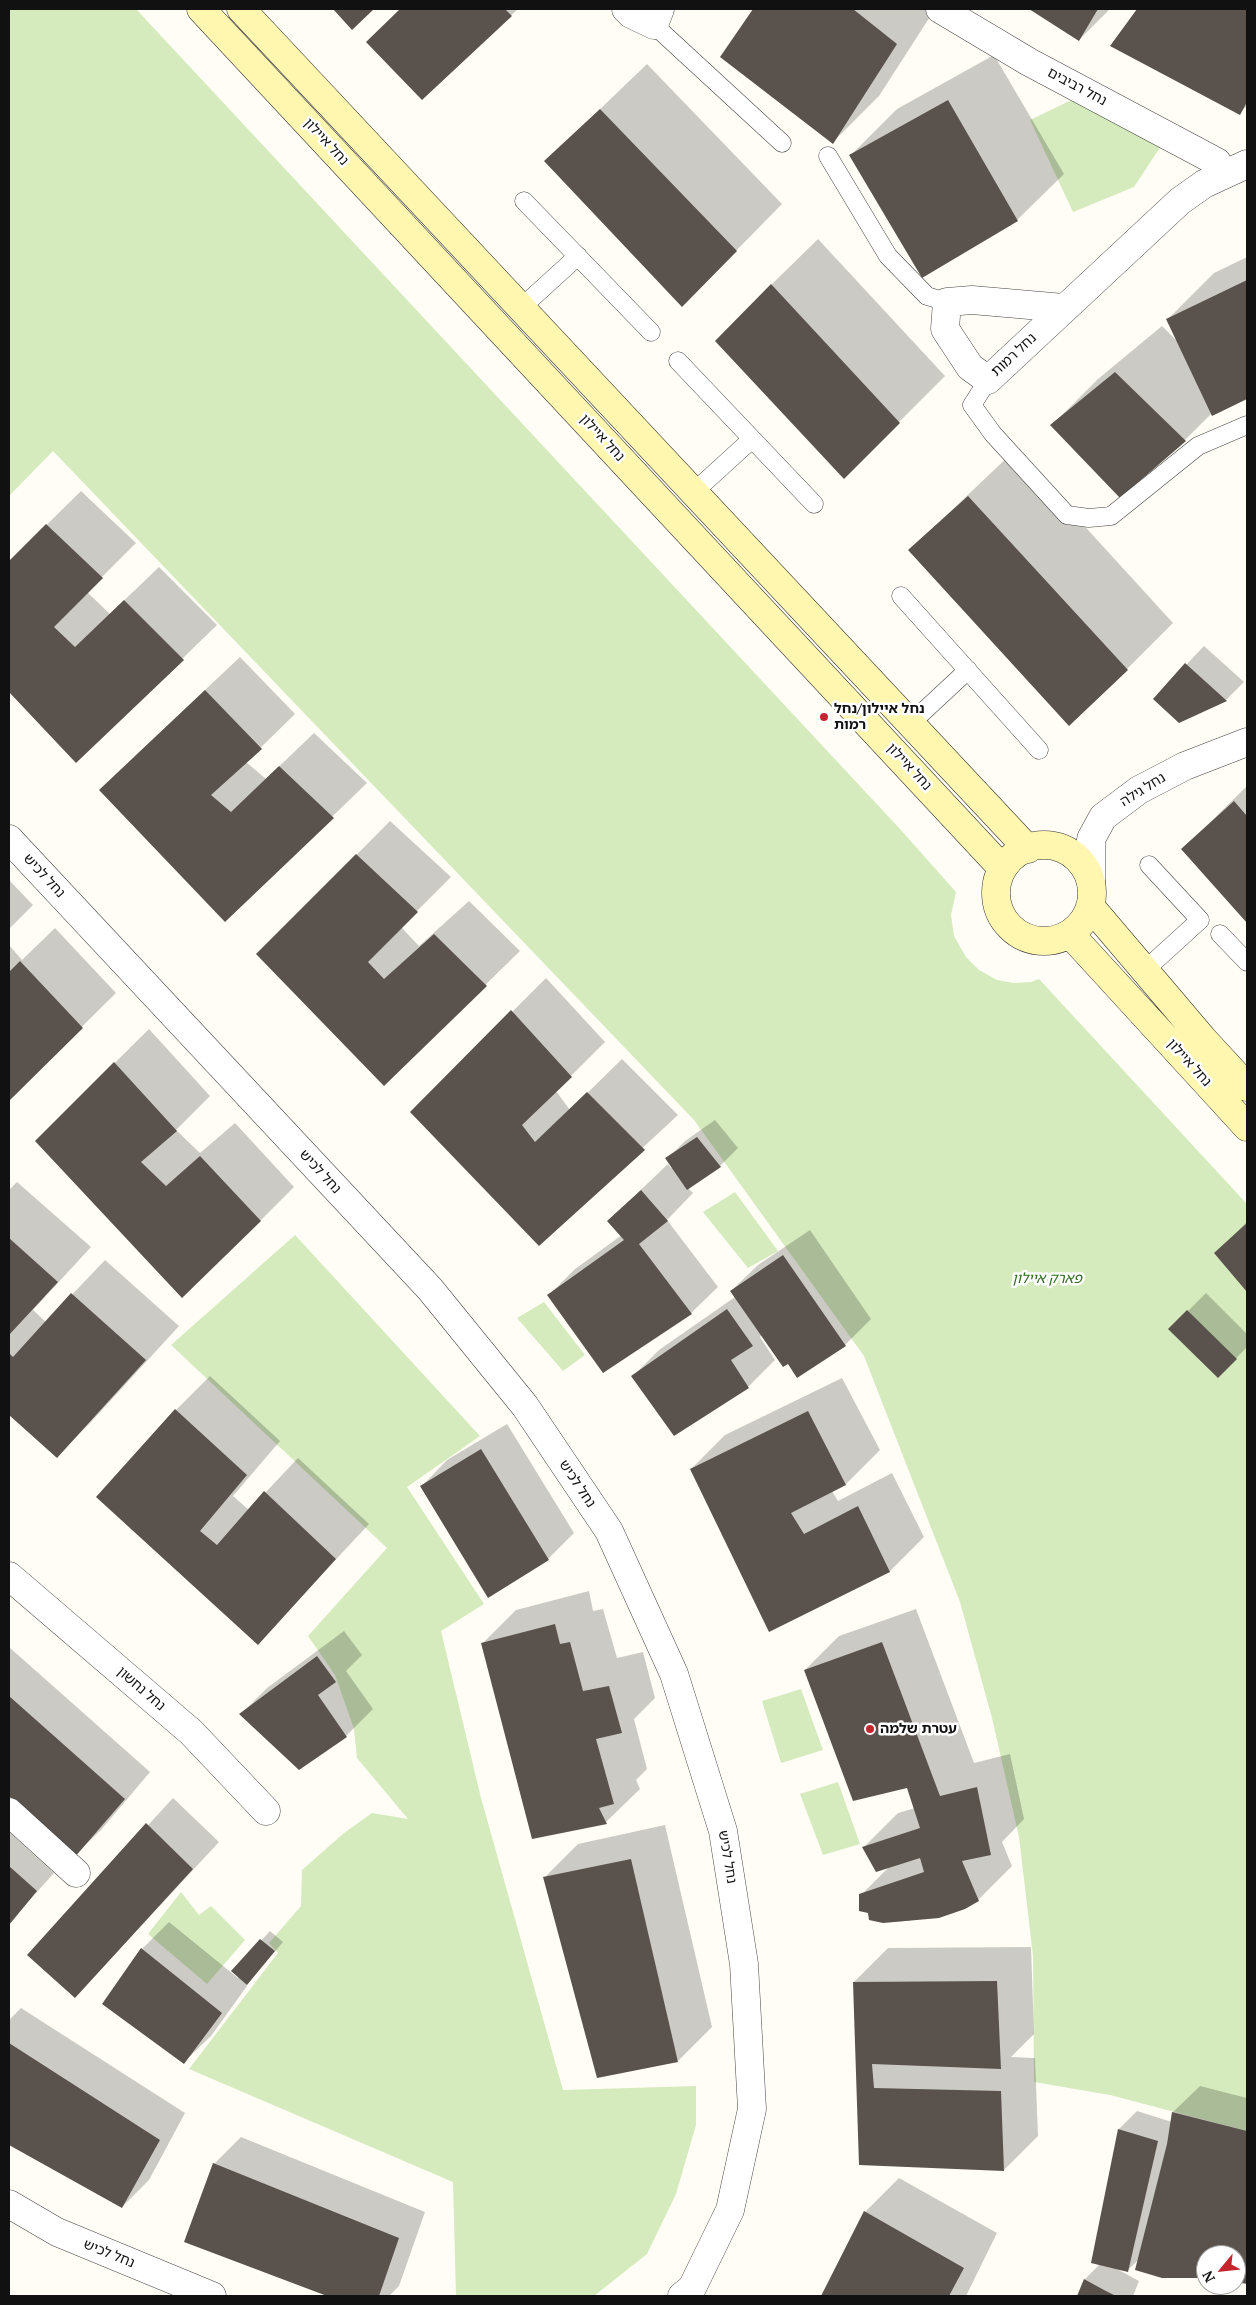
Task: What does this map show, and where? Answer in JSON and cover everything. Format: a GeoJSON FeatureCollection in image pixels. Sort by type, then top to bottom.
{"type":"FeatureCollection","features":[{"type":"Feature","properties":{"kind":"street","name":"נחל איילון"},"geometry":{"type":"LineString","coordinates":[[201,9],[1002,868]]}},
{"type":"Feature","properties":{"kind":"street"},"geometry":{"type":"LineString","coordinates":[[242,9],[1028,849]]}},
{"type":"Feature","properties":{"kind":"street"},"geometry":{"type":"LineString","coordinates":[[626,9],[631,14],[657,17]]}},
{"type":"Feature","properties":{"kind":"street","name":"נחל רביבים"},"geometry":{"type":"LineString","coordinates":[[940,9],[1029,62],[1217,162]]}},
{"type":"Feature","properties":{"kind":"street","name":"נחל רמות"},"geometry":{"type":"LineString","coordinates":[[947,302],[945,328],[970,367],[988,380],[1180,201],[1204,184],[1247,164]]}},
{"type":"Feature","properties":{"kind":"street"},"geometry":{"type":"LineString","coordinates":[[947,302],[972,300],[1064,308]]}},
{"type":"Feature","properties":{"kind":"street","name":"נחל גילה"},"geometry":{"type":"LineString","coordinates":[[1090,893],[1092,839],[1102,817],[1139,790],[1185,766],[1247,742]]}},
{"type":"Feature","properties":{"kind":"street","name":"נחל לכיש"},"geometry":{"type":"LineString","coordinates":[[9,839],[430,1289],[525,1406],[609,1531],[674,1674],[723,1831],[744,1964],[752,2109],[730,2210],[692,2288],[682,2296]]}},
{"type":"Feature","properties":{"kind":"street"},"geometry":{"type":"LineString","coordinates":[[1038,846],[1052,846],[1066,851],[1077,859],[1086,870],[1090,893],[1077,929],[1053,941],[1041,942],[1030,940],[1016,932],[1007,923],[998,907],[996,892],[1002,868],[1012,857],[1028,849],[1038,846]]}},
{"type":"Feature","properties":{"kind":"street","name":"נחל איילון"},"geometry":{"type":"LineString","coordinates":[[1090,893],[1145,970],[1203,1039],[1247,1087]]}},
{"type":"Feature","properties":{"kind":"street","name":"נחל איילון"},"geometry":{"type":"LineString","coordinates":[[1070,934],[1247,1127]]}},
{"type":"Feature","properties":{"kind":"street","name":"נחל נחשון"},"geometry":{"type":"LineString","coordinates":[[9,1576],[191,1732],[266,1811]]}},
{"type":"Feature","properties":{"kind":"street"},"geometry":{"type":"LineString","coordinates":[[9,1812],[76,1873]]}},
{"type":"Feature","properties":{"kind":"street","name":"נחל לכיש"},"geometry":{"type":"LineString","coordinates":[[9,2204],[57,2232],[212,2296]]}},
{"type":"Feature","properties":{"kind":"lane"},"geometry":{"type":"LineString","coordinates":[[657,17],[782,143]]}},
{"type":"Feature","properties":{"kind":"lane"},"geometry":{"type":"LineString","coordinates":[[828,156],[888,256],[927,296],[947,302]]}},
{"type":"Feature","properties":{"kind":"lane"},"geometry":{"type":"LineString","coordinates":[[524,200],[651,332]]}},
{"type":"Feature","properties":{"kind":"lane"},"geometry":{"type":"LineString","coordinates":[[522,307],[578,256]]}},
{"type":"Feature","properties":{"kind":"lane"},"geometry":{"type":"LineString","coordinates":[[678,361],[814,504]]}},
{"type":"Feature","properties":{"kind":"lane"},"geometry":{"type":"LineString","coordinates":[[988,380],[972,405],[993,434],[1067,515],[1088,518],[1111,516],[1198,446],[1247,425]]}},
{"type":"Feature","properties":{"kind":"lane"},"geometry":{"type":"LineString","coordinates":[[694,491],[752,438]]}},
{"type":"Feature","properties":{"kind":"lane"},"geometry":{"type":"LineString","coordinates":[[901,596],[1040,750]]}},
{"type":"Feature","properties":{"kind":"lane"},"geometry":{"type":"LineString","coordinates":[[911,723],[968,670]]}},
{"type":"Feature","properties":{"kind":"lane"},"geometry":{"type":"LineString","coordinates":[[1145,970],[1200,920],[1149,865]]}},
{"type":"Feature","properties":{"kind":"lane"},"geometry":{"type":"LineString","coordinates":[[1220,934],[1247,962]]}},
{"type":"Feature","properties":{"kind":"green space","name":"פארק איילון"},"geometry":{"type":"Polygon","coordinates":[[[9,9],[136,9],[900,829],[956,892],[951,915],[954,936],[966,957],[979,970],[997,980],[1014,983],[1031,982],[1039,979],[1247,1204],[1247,2131],[1110,2095],[1034,2082],[1033,1956],[1019,1837],[992,1718],[960,1602],[864,1356],[694,1120],[53,451],[9,496],[9,9]]]}},
{"type":"Feature","properties":{"kind":"green space"},"geometry":{"type":"Polygon","coordinates":[[[1080,96],[1163,143],[1134,187],[1073,212],[1030,120],[1080,96]]]}},
{"type":"Feature","properties":{"kind":"green space"},"geometry":{"type":"Polygon","coordinates":[[[735,1192],[778,1251],[748,1268],[703,1212],[735,1192]]]}},
{"type":"Feature","properties":{"kind":"green space"},"geometry":{"type":"Polygon","coordinates":[[[295,1235],[480,1436],[407,1487],[484,1604],[441,1631],[481,1798],[563,2090],[696,2086],[696,2125],[676,2194],[647,2254],[594,2296],[456,2296],[453,2182],[189,2069],[278,1953],[269,1943],[301,1906],[302,1870],[344,1833],[372,1813],[408,1819],[357,1758],[354,1729],[335,1675],[308,1636],[387,1548],[171,1345],[295,1235]]]}},
{"type":"Feature","properties":{"kind":"green space"},"geometry":{"type":"Polygon","coordinates":[[[544,1302],[585,1355],[563,1371],[517,1318],[544,1302]]]}},
{"type":"Feature","properties":{"kind":"green space"},"geometry":{"type":"Polygon","coordinates":[[[801,1689],[823,1750],[781,1763],[762,1701],[801,1689]]]}},
{"type":"Feature","properties":{"kind":"green space"},"geometry":{"type":"Polygon","coordinates":[[[838,1782],[860,1844],[823,1855],[800,1794],[838,1782]]]}},
{"type":"Feature","properties":{"kind":"green space"},"geometry":{"type":"Polygon","coordinates":[[[181,1892],[199,1915],[211,1906],[245,1940],[207,1984],[148,1934],[181,1892]]]}},
{"type":"Feature","properties":{"kind":"building"},"geometry":{"type":"Polygon","coordinates":[[[333,9],[374,9],[352,30],[333,9]]]}},
{"type":"Feature","properties":{"kind":"building"},"geometry":{"type":"Polygon","coordinates":[[[400,9],[505,9],[512,16],[422,100],[366,42],[400,9]]]}},
{"type":"Feature","properties":{"kind":"building"},"geometry":{"type":"Polygon","coordinates":[[[753,9],[853,9],[897,44],[833,144],[720,57],[753,9]]]}},
{"type":"Feature","properties":{"kind":"building"},"geometry":{"type":"Polygon","coordinates":[[[1029,9],[1098,9],[1079,41],[1029,9]]]}},
{"type":"Feature","properties":{"kind":"building"},"geometry":{"type":"Polygon","coordinates":[[[1137,9],[1247,9],[1247,102],[1240,115],[1110,46],[1137,9]]]}},
{"type":"Feature","properties":{"kind":"building"},"geometry":{"type":"Polygon","coordinates":[[[948,100],[1018,221],[922,278],[849,155],[948,100]]]}},
{"type":"Feature","properties":{"kind":"building"},"geometry":{"type":"Polygon","coordinates":[[[600,109],[737,251],[682,307],[544,161],[600,109]]]}},
{"type":"Feature","properties":{"kind":"building"},"geometry":{"type":"Polygon","coordinates":[[[1247,280],[1247,399],[1212,416],[1166,319],[1247,280]]]}},
{"type":"Feature","properties":{"kind":"building"},"geometry":{"type":"Polygon","coordinates":[[[771,284],[900,423],[844,479],[715,341],[771,284]]]}},
{"type":"Feature","properties":{"kind":"building"},"geometry":{"type":"Polygon","coordinates":[[[1115,372],[1186,441],[1120,498],[1050,425],[1115,372]]]}},
{"type":"Feature","properties":{"kind":"building"},"geometry":{"type":"Polygon","coordinates":[[[968,496],[1128,670],[1069,726],[908,550],[968,496]]]}},
{"type":"Feature","properties":{"kind":"building"},"geometry":{"type":"Polygon","coordinates":[[[46,524],[103,578],[54,627],[75,647],[124,600],[184,660],[76,763],[9,692],[9,561],[46,524]]]}},
{"type":"Feature","properties":{"kind":"building"},"geometry":{"type":"Polygon","coordinates":[[[1185,663],[1227,701],[1179,723],[1153,699],[1185,663]]]}},
{"type":"Feature","properties":{"kind":"building"},"geometry":{"type":"Polygon","coordinates":[[[205,690],[262,749],[211,795],[231,812],[279,766],[334,818],[225,922],[99,790],[205,690]]]}},
{"type":"Feature","properties":{"kind":"building"},"geometry":{"type":"Polygon","coordinates":[[[1234,801],[1247,816],[1247,923],[1181,849],[1234,801]]]}},
{"type":"Feature","properties":{"kind":"building"},"geometry":{"type":"Polygon","coordinates":[[[356,854],[418,912],[368,962],[384,979],[434,934],[487,986],[384,1086],[256,954],[356,854]]]}},
{"type":"Feature","properties":{"kind":"building"},"geometry":{"type":"Polygon","coordinates":[[[20,961],[83,1028],[9,1101],[9,972],[20,961]]]}},
{"type":"Feature","properties":{"kind":"building"},"geometry":{"type":"Polygon","coordinates":[[[511,1010],[572,1077],[522,1125],[535,1142],[587,1092],[645,1150],[539,1246],[410,1112],[511,1010]]]}},
{"type":"Feature","properties":{"kind":"building"},"geometry":{"type":"Polygon","coordinates":[[[114,1062],[177,1131],[141,1162],[166,1186],[200,1156],[261,1221],[182,1298],[35,1141],[114,1062]]]}},
{"type":"Feature","properties":{"kind":"building"},"geometry":{"type":"Polygon","coordinates":[[[697,1137],[721,1167],[687,1190],[665,1158],[697,1137]]]}},
{"type":"Feature","properties":{"kind":"building"},"geometry":{"type":"Polygon","coordinates":[[[641,1190],[668,1221],[639,1244],[692,1314],[603,1373],[547,1295],[624,1240],[607,1221],[641,1190]]]}},
{"type":"Feature","properties":{"kind":"building"},"geometry":{"type":"Polygon","coordinates":[[[1247,1223],[1247,1292],[1214,1253],[1247,1223]]]}},
{"type":"Feature","properties":{"kind":"building"},"geometry":{"type":"Polygon","coordinates":[[[9,1238],[58,1282],[9,1335],[9,1238]]]}},
{"type":"Feature","properties":{"kind":"building"},"geometry":{"type":"Polygon","coordinates":[[[783,1255],[846,1346],[797,1378],[788,1364],[783,1367],[730,1291],[783,1255]]]}},
{"type":"Feature","properties":{"kind":"building"},"geometry":{"type":"Polygon","coordinates":[[[71,1293],[146,1360],[57,1458],[9,1415],[9,1353],[13,1357],[71,1293]]]}},
{"type":"Feature","properties":{"kind":"building"},"geometry":{"type":"Polygon","coordinates":[[[727,1309],[753,1346],[731,1360],[749,1388],[674,1436],[631,1376],[727,1309]]]}},
{"type":"Feature","properties":{"kind":"building"},"geometry":{"type":"Polygon","coordinates":[[[1187,1310],[1237,1359],[1218,1378],[1168,1329],[1187,1310]]]}},
{"type":"Feature","properties":{"kind":"building"},"geometry":{"type":"Polygon","coordinates":[[[175,1409],[247,1475],[200,1531],[217,1545],[264,1491],[336,1559],[258,1645],[96,1497],[175,1409]]]}},
{"type":"Feature","properties":{"kind":"building"},"geometry":{"type":"Polygon","coordinates":[[[808,1411],[846,1485],[791,1513],[804,1534],[858,1506],[890,1572],[769,1632],[690,1469],[808,1411]]]}},
{"type":"Feature","properties":{"kind":"building"},"geometry":{"type":"Polygon","coordinates":[[[481,1449],[549,1560],[488,1598],[420,1486],[481,1449]]]}},
{"type":"Feature","properties":{"kind":"building"},"geometry":{"type":"Polygon","coordinates":[[[555,1624],[560,1644],[570,1642],[583,1691],[609,1686],[622,1733],[596,1739],[614,1804],[599,1808],[607,1824],[532,1839],[481,1643],[555,1624]]]}},
{"type":"Feature","properties":{"kind":"building","name":"עטרת שלמה"},"geometry":{"type":"Polygon","coordinates":[[[882,1642],[940,1796],[977,1787],[991,1855],[962,1861],[979,1901],[965,1909],[939,1918],[883,1923],[869,1920],[868,1913],[859,1911],[859,1894],[924,1872],[920,1858],[876,1872],[862,1847],[920,1828],[907,1788],[853,1801],[804,1670],[882,1642]]]}},
{"type":"Feature","properties":{"kind":"building"},"geometry":{"type":"Polygon","coordinates":[[[317,1656],[336,1682],[318,1695],[347,1737],[299,1770],[239,1714],[317,1656]]]}},
{"type":"Feature","properties":{"kind":"building"},"geometry":{"type":"Polygon","coordinates":[[[9,1696],[125,1799],[74,1858],[9,1796],[9,1696]]]}},
{"type":"Feature","properties":{"kind":"building"},"geometry":{"type":"Polygon","coordinates":[[[146,1823],[193,1869],[75,1998],[27,1955],[146,1823]]]}},
{"type":"Feature","properties":{"kind":"building"},"geometry":{"type":"Polygon","coordinates":[[[631,1859],[678,2062],[597,2078],[543,1877],[631,1859]]]}},
{"type":"Feature","properties":{"kind":"building"},"geometry":{"type":"Polygon","coordinates":[[[9,1866],[37,1891],[9,1925],[9,1866]]]}},
{"type":"Feature","properties":{"kind":"building"},"geometry":{"type":"Polygon","coordinates":[[[260,1939],[275,1951],[247,1985],[231,1971],[260,1939]]]}},
{"type":"Feature","properties":{"kind":"building"},"geometry":{"type":"Polygon","coordinates":[[[141,1948],[222,2013],[184,2064],[102,2004],[141,1948]]]}},
{"type":"Feature","properties":{"kind":"building"},"geometry":{"type":"Polygon","coordinates":[[[997,1981],[1001,2069],[872,2064],[874,2088],[1001,2091],[1004,2171],[859,2165],[853,1982],[997,1981]]]}},
{"type":"Feature","properties":{"kind":"building"},"geometry":{"type":"Polygon","coordinates":[[[9,2043],[160,2140],[122,2208],[9,2145],[9,2043]]]}},
{"type":"Feature","properties":{"kind":"building"},"geometry":{"type":"Polygon","coordinates":[[[1172,2112],[1247,2131],[1247,2284],[1246,2245],[1196,2245],[1196,2278],[1162,2278],[1135,2270],[1167,2144],[1172,2112]]]}},
{"type":"Feature","properties":{"kind":"building"},"geometry":{"type":"Polygon","coordinates":[[[1118,2129],[1158,2141],[1128,2272],[1091,2263],[1118,2129]]]}},
{"type":"Feature","properties":{"kind":"building"},"geometry":{"type":"Polygon","coordinates":[[[213,2163],[399,2238],[379,2296],[327,2296],[184,2242],[213,2163]]]}},
{"type":"Feature","properties":{"kind":"building"},"geometry":{"type":"Polygon","coordinates":[[[864,2211],[964,2268],[949,2296],[821,2296],[864,2211]]]}},
{"type":"Feature","properties":{"kind":"building"},"geometry":{"type":"Polygon","coordinates":[[[1084,2279],[1104,2290],[1116,2296],[1077,2296],[1084,2279]]]}},
{"type":"Feature","properties":{"kind":"place","name":"נחל איילון/נחל רמות"},"geometry":{"type":"Point","coordinates":[824,717]}},
{"type":"Feature","properties":{"kind":"place","name":"עטרת שלמה"},"geometry":{"type":"Point","coordinates":[870,1729]}}]}
